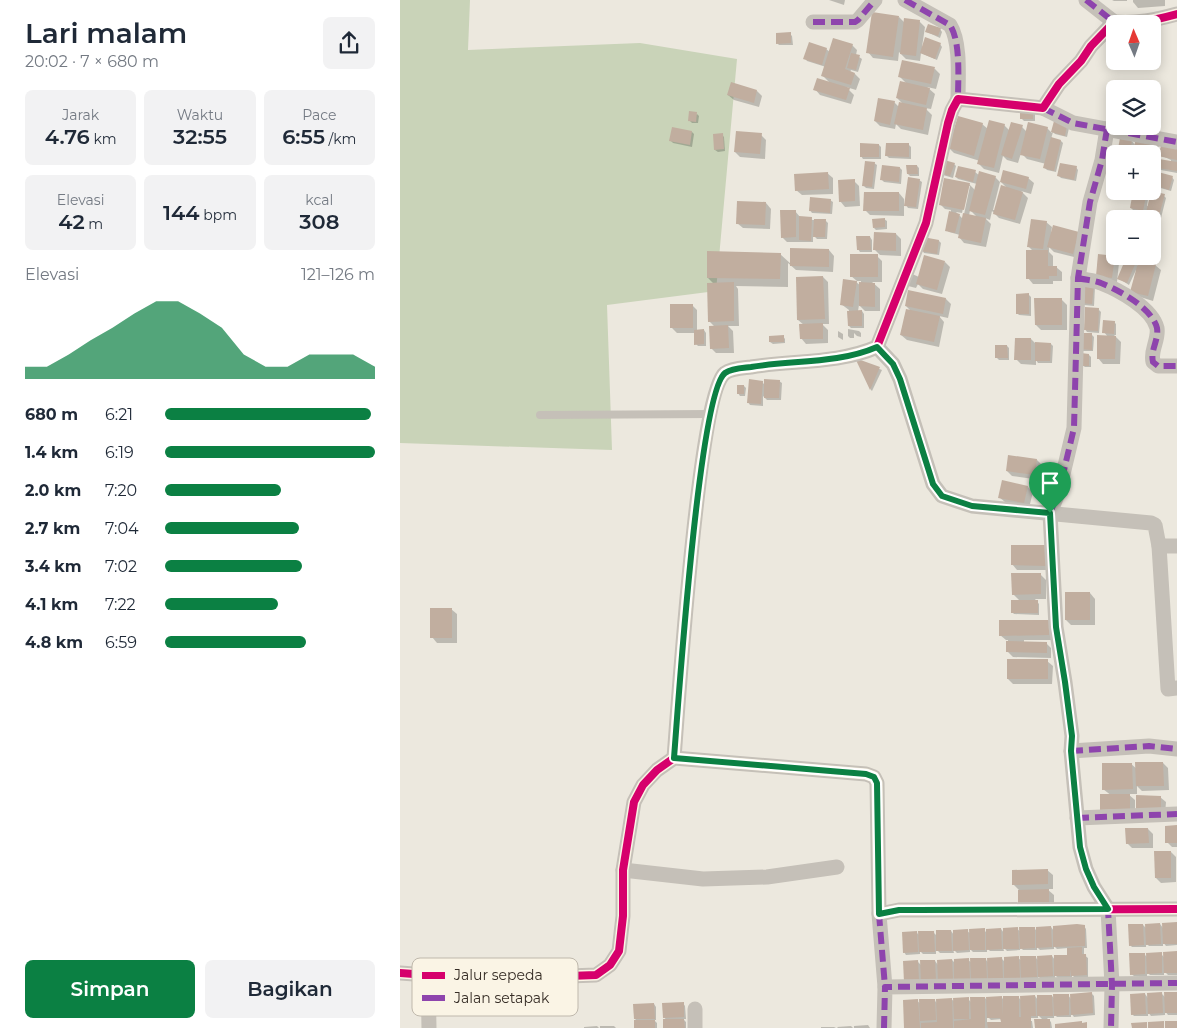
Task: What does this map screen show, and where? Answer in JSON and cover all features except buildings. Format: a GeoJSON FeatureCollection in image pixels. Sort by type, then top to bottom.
{"type":"FeatureCollection","features":[{"type":"Feature","properties":{"kind":"street"},"geometry":{"type":"LineString","coordinates":[[813,22],[855,22],[875,0]]}},
{"type":"Feature","properties":{"kind":"street"},"geometry":{"type":"LineString","coordinates":[[674,758],[691,553],[710,414],[718,384],[726,372],[765,364],[862,354],[877,347],[926,223],[948,123],[958,99],[959,62],[954,31],[950,25],[905,0]]}},
{"type":"Feature","properties":{"kind":"street"},"geometry":{"type":"LineString","coordinates":[[1086,0],[1106,16]]}},
{"type":"Feature","properties":{"kind":"street"},"geometry":{"type":"LineString","coordinates":[[1161,18],[1177,14]]}},
{"type":"Feature","properties":{"kind":"street"},"geometry":{"type":"LineString","coordinates":[[1043,108],[1059,84],[1106,30]]}},
{"type":"Feature","properties":{"kind":"street"},"geometry":{"type":"LineString","coordinates":[[958,99],[1043,108],[1073,122],[1106,130]]}},
{"type":"Feature","properties":{"kind":"street"},"geometry":{"type":"LineString","coordinates":[[1106,135],[1102,160],[1090,202],[1078,278],[1074,428],[1059,491],[1050,513],[1056,627],[1072,736],[1071,751],[1080,847],[1086,869],[1094,887],[1108,909],[1112,984],[1111,1028]]}},
{"type":"Feature","properties":{"kind":"street"},"geometry":{"type":"LineString","coordinates":[[1136,135],[1177,142]]}},
{"type":"Feature","properties":{"kind":"street"},"geometry":{"type":"LineString","coordinates":[[1078,278],[1100,282],[1143,307],[1155,322],[1157,331],[1152,353],[1153,362],[1158,366],[1177,366]]}},
{"type":"Feature","properties":{"kind":"street"},"geometry":{"type":"LineString","coordinates":[[877,347],[893,364],[900,379],[933,484],[942,496],[972,506],[1152,522],[1156,528],[1171,615],[1168,689],[1177,688]]}},
{"type":"Feature","properties":{"kind":"street"},"geometry":{"type":"LineString","coordinates":[[1159,546],[1177,546]]}},
{"type":"Feature","properties":{"kind":"street"},"geometry":{"type":"LineString","coordinates":[[1071,751],[1149,746],[1177,749]]}},
{"type":"Feature","properties":{"kind":"street"},"geometry":{"type":"LineString","coordinates":[[578,975],[596,975],[610,965],[620,950],[623,916],[623,870],[634,802],[643,785],[657,770],[674,758],[866,774],[874,777],[877,783],[879,914],[885,987],[884,1028]]}},
{"type":"Feature","properties":{"kind":"street"},"geometry":{"type":"LineString","coordinates":[[1077,818],[1177,814]]}},
{"type":"Feature","properties":{"kind":"street"},"geometry":{"type":"LineString","coordinates":[[623,870],[703,879],[768,877],[837,867]]}},
{"type":"Feature","properties":{"kind":"street"},"geometry":{"type":"LineString","coordinates":[[879,914],[899,910],[1177,909]]}},
{"type":"Feature","properties":{"kind":"street"},"geometry":{"type":"LineString","coordinates":[[885,987],[1177,983]]}},
{"type":"Feature","properties":{"kind":"street"},"geometry":{"type":"LineString","coordinates":[[695,1009],[695,1028]]}},
{"type":"Feature","properties":{"kind":"lane"},"geometry":{"type":"LineString","coordinates":[[540,415],[710,414]]}},
{"type":"Feature","properties":{"kind":"green space"},"geometry":{"type":"Polygon","coordinates":[[[400,0],[470,0],[468,50],[640,43],[737,59],[716,291],[607,305],[612,450],[400,443],[400,0]]]}},
{"type":"Feature","properties":{"kind":"marked path"},"geometry":{"type":"LineString","coordinates":[[813,22],[855,22],[875,0]]}},
{"type":"Feature","properties":{"kind":"marked path"},"geometry":{"type":"LineString","coordinates":[[905,0],[950,25],[954,32],[957,51],[958,99]]}},
{"type":"Feature","properties":{"kind":"marked path"},"geometry":{"type":"LineString","coordinates":[[1086,0],[1106,16]]}},
{"type":"Feature","properties":{"kind":"marked path"},"geometry":{"type":"LineString","coordinates":[[1043,108],[1073,123],[1177,142]]}},
{"type":"Feature","properties":{"kind":"marked path"},"geometry":{"type":"LineString","coordinates":[[1106,135],[1102,160],[1090,202],[1078,278],[1074,428],[1059,491],[1050,513],[1056,627],[1072,736],[1071,751],[1080,847],[1086,869],[1094,887],[1108,909],[1112,985],[1111,1028]]}},
{"type":"Feature","properties":{"kind":"marked path"},"geometry":{"type":"LineString","coordinates":[[1078,278],[1108,286],[1142,307],[1149,314],[1157,328],[1153,362],[1158,366],[1177,366]]}},
{"type":"Feature","properties":{"kind":"marked path"},"geometry":{"type":"LineString","coordinates":[[877,347],[893,364],[900,379],[933,484],[942,496],[972,506],[1050,513]]}},
{"type":"Feature","properties":{"kind":"marked path"},"geometry":{"type":"LineString","coordinates":[[1071,751],[1149,746],[1177,749]]}},
{"type":"Feature","properties":{"kind":"marked path"},"geometry":{"type":"LineString","coordinates":[[1077,818],[1177,814]]}},
{"type":"Feature","properties":{"kind":"marked path"},"geometry":{"type":"LineString","coordinates":[[879,914],[885,987]]}},
{"type":"Feature","properties":{"kind":"marked path"},"geometry":{"type":"LineString","coordinates":[[884,1028],[885,987],[1177,983]]}},
{"type":"Feature","properties":{"kind":"cycle path"},"geometry":{"type":"LineString","coordinates":[[674,758],[698,490],[716,393],[725,373],[741,368],[831,359],[877,347],[926,223],[948,123],[958,99],[1043,108],[1059,84],[1114,22],[1146,21],[1177,14]]}},
{"type":"Feature","properties":{"kind":"cycle path"},"geometry":{"type":"LineString","coordinates":[[578,976],[596,975],[610,965],[619,951],[623,916],[623,870],[634,802],[643,785],[657,770],[674,758],[866,774],[874,777],[877,783],[879,914],[899,910],[1177,909]]}},
{"type":"Feature","properties":{"kind":"cycle path"},"geometry":{"type":"LineString","coordinates":[[400,973],[412,974]]}},
{"type":"Feature","properties":{"kind":"route"},"geometry":{"type":"LineString","coordinates":[[877,347],[893,364],[900,379],[936,491],[942,496],[972,506],[1050,513],[1056,627],[1072,736],[1071,751],[1080,847],[1086,869],[1094,887],[1108,909],[899,910],[879,914],[877,783],[874,777],[866,774],[674,758],[691,553],[710,414],[718,384],[726,372],[765,364],[862,354],[877,347]]}}]}
